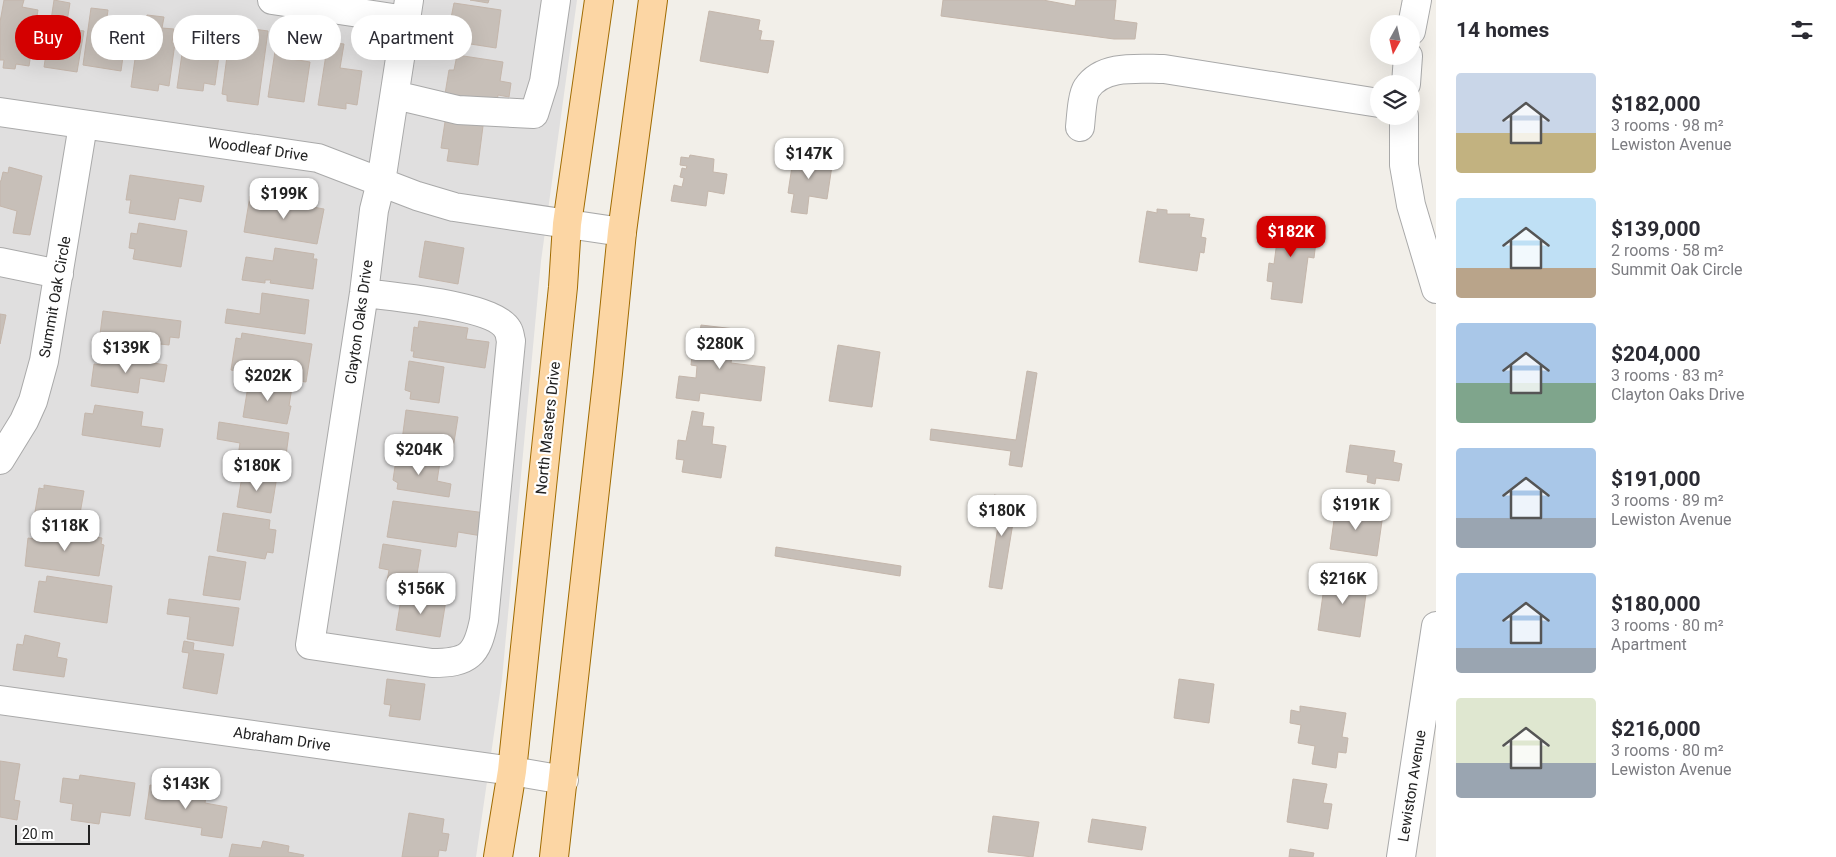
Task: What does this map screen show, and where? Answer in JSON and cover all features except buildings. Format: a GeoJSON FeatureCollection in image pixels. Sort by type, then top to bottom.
{"type":"FeatureCollection","features":[{"type":"Feature","properties":{"kind":"main road","name":"North Masters Drive"},"geometry":{"type":"LineString","coordinates":[[498,857],[512,771],[568,224],[599,0]]}},
{"type":"Feature","properties":{"kind":"main road"},"geometry":{"type":"LineString","coordinates":[[554,857],[564,780],[622,232],[653,0]]}},
{"type":"Feature","properties":{"kind":"street"},"geometry":{"type":"LineString","coordinates":[[272,0],[408,10]]}},
{"type":"Feature","properties":{"kind":"street"},"geometry":{"type":"LineString","coordinates":[[395,95],[458,110],[534,114],[544,82],[556,0]]}},
{"type":"Feature","properties":{"kind":"street"},"geometry":{"type":"LineString","coordinates":[[1414,15],[1417,0]]}},
{"type":"Feature","properties":{"kind":"street","name":"Clayton Oaks Drive"},"geometry":{"type":"LineString","coordinates":[[364,293],[459,306],[495,318],[508,329],[511,341],[484,620],[480,642],[473,651],[462,659],[450,663],[432,663],[310,645],[364,293],[374,210],[381,182],[408,10]]}},
{"type":"Feature","properties":{"kind":"street"},"geometry":{"type":"LineString","coordinates":[[1080,127],[1086,89],[1098,77],[1129,68],[1164,69],[1370,102]]}},
{"type":"Feature","properties":{"kind":"street","name":"Woodleaf Drive"},"geometry":{"type":"LineString","coordinates":[[0,112],[318,158],[417,196],[454,207],[622,232]]}},
{"type":"Feature","properties":{"kind":"street","name":"Summit Oak Circle"},"geometry":{"type":"LineString","coordinates":[[0,460],[12,419],[33,401],[44,361],[83,125]]}},
{"type":"Feature","properties":{"kind":"street"},"geometry":{"type":"LineString","coordinates":[[1404,125],[1404,165],[1411,205],[1436,289]]}},
{"type":"Feature","properties":{"kind":"street"},"geometry":{"type":"LineString","coordinates":[[0,262],[59,274]]}},
{"type":"Feature","properties":{"kind":"street","name":"Lewiston Avenue"},"geometry":{"type":"LineString","coordinates":[[1401,857],[1436,626]]}},
{"type":"Feature","properties":{"kind":"street","name":"Abraham Drive"},"geometry":{"type":"LineString","coordinates":[[0,700],[512,771],[564,780]]}},
{"type":"Feature","properties":{"kind":"shaded area"},"geometry":{"type":"Polygon","coordinates":[[[0,0],[577,0],[541,261],[502,679],[476,857],[0,857],[0,0]]]}}]}
